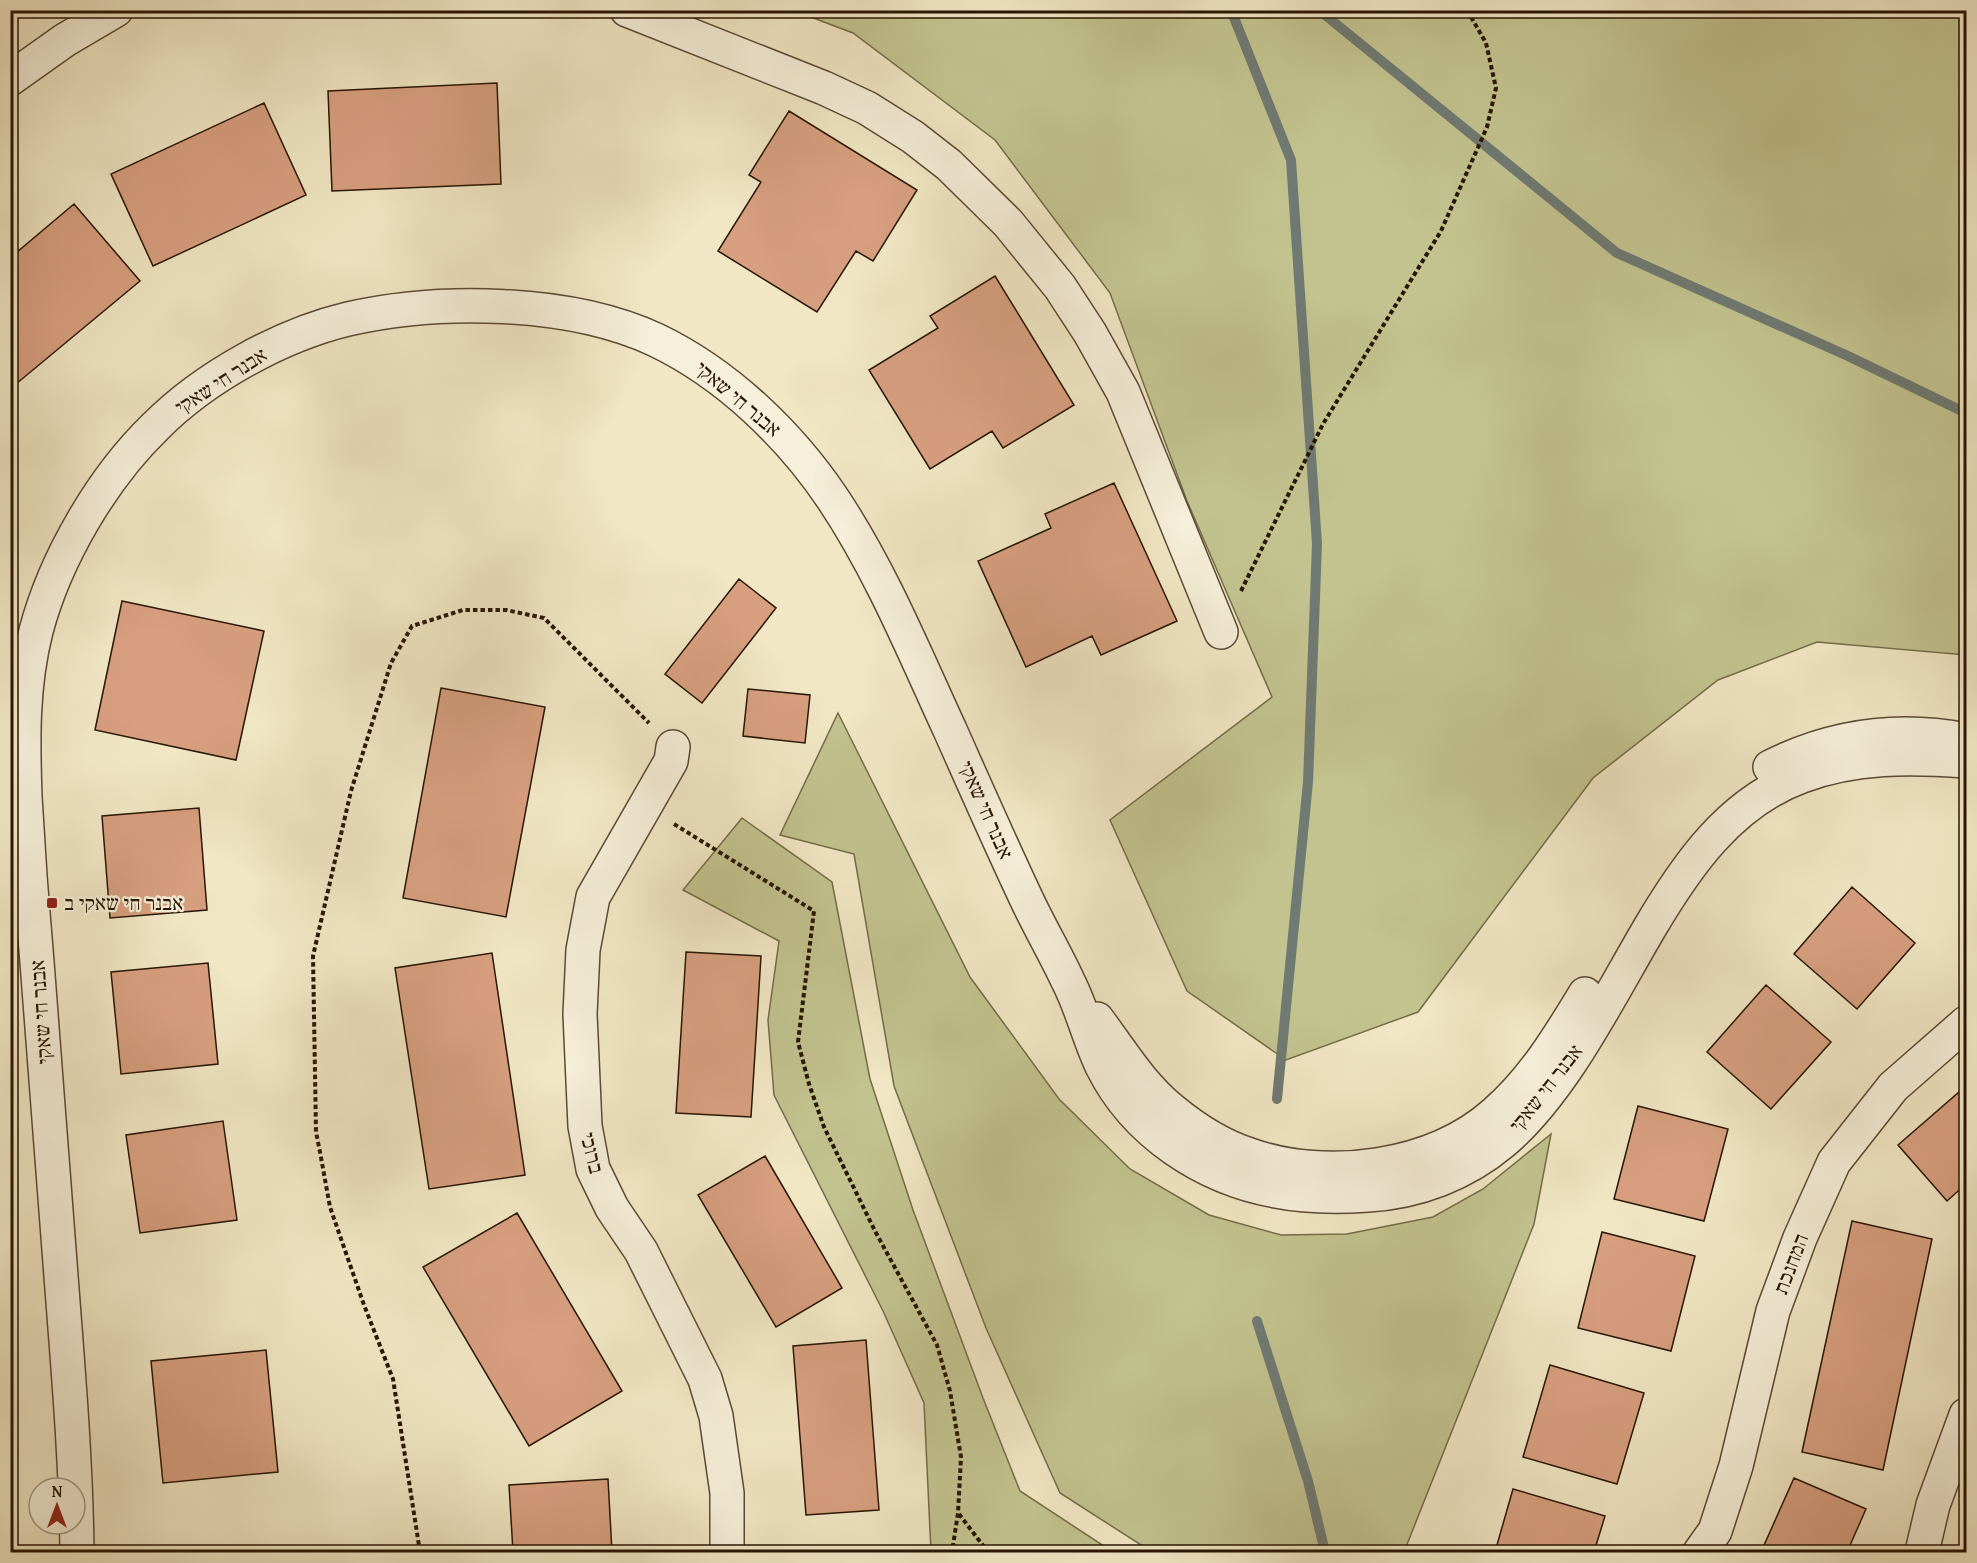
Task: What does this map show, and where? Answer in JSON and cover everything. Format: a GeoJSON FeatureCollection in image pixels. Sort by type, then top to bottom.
{"type":"FeatureCollection","features":[{"type":"Feature","properties":{"kind":"street"},"geometry":{"type":"LineString","coordinates":[[10,79],[65,40],[116,10]]}},
{"type":"Feature","properties":{"kind":"street"},"geometry":{"type":"LineString","coordinates":[[627,10],[824,88],[867,108],[913,137],[949,165],[1008,223],[1060,287],[1090,333],[1123,392],[1221,632]]}},
{"type":"Feature","properties":{"kind":"street","name":"אבנר חי שאקי"},"geometry":{"type":"LineString","coordinates":[[77,1552],[77,1506],[70,1385],[27,842],[23,742],[27,676],[38,624],[58,572],[85,517],[116,471],[156,426],[195,392],[277,344],[330,324],[375,313],[432,306],[489,305],[556,313],[629,329],[661,342],[724,382],[797,451],[833,499],[867,556],[898,616],[1028,901],[1073,990],[1087,1031],[1116,1092],[1152,1131],[1179,1151],[1209,1169],[1254,1186],[1314,1196],[1355,1196],[1390,1193],[1429,1185],[1464,1169],[1505,1141],[1541,1102],[1577,1051],[1683,874],[1706,842],[1729,821],[1763,796],[1799,777],[1855,762],[1902,758],[1966,761]]}},
{"type":"Feature","properties":{"kind":"street","name":"אבנר חי שאקי"},"geometry":{"type":"LineString","coordinates":[[1073,990],[1149,1089],[1193,1127],[1222,1143],[1250,1155],[1308,1168],[1384,1164],[1424,1154],[1466,1134],[1494,1114],[1520,1088],[1545,1057],[1567,1023],[1666,861],[1691,828],[1726,796],[1760,772],[1795,755],[1833,742],[1865,736],[1904,733],[1966,740]]}},
{"type":"Feature","properties":{"kind":"street","name":"ברוכי"},"geometry":{"type":"LineString","coordinates":[[673,747],[671,761],[593,897],[585,940],[580,1014],[585,1126],[593,1169],[612,1208],[641,1251],[705,1379],[716,1416],[727,1493],[727,1552]]}},
{"type":"Feature","properties":{"kind":"street","name":"המחנכת"},"geometry":{"type":"LineString","coordinates":[[1700,1552],[1715,1531],[1736,1466],[1773,1311],[1800,1238],[1834,1162],[1893,1087],[1966,1023]]}},
{"type":"Feature","properties":{"kind":"street"},"geometry":{"type":"LineString","coordinates":[[1922,1552],[1933,1505],[1966,1415]]}},
{"type":"Feature","properties":{"kind":"path"},"geometry":{"type":"LineString","coordinates":[[1221,632],[1323,424],[1441,231],[1487,127],[1496,88],[1486,43],[1467,10]]}},
{"type":"Feature","properties":{"kind":"path"},"geometry":{"type":"LineString","coordinates":[[420,1552],[393,1380],[330,1207],[316,1132],[313,956],[351,791],[391,663],[412,626],[463,610],[506,610],[544,618],[673,747]]}},
{"type":"Feature","properties":{"kind":"path"},"geometry":{"type":"LineString","coordinates":[[645,806],[814,911],[798,1041],[808,1084],[824,1127],[875,1231],[937,1345],[950,1390],[961,1457],[958,1513],[951,1552]]}},
{"type":"Feature","properties":{"kind":"path"},"geometry":{"type":"LineString","coordinates":[[958,1513],[988,1552]]}},
{"type":"Feature","properties":{"kind":"green space"},"geometry":{"type":"Polygon","coordinates":[[[795,11],[1966,11],[1966,655],[1817,642],[1718,680],[1593,778],[1418,1012],[1286,1060],[1187,991],[1110,820],[1272,697],[1187,501],[1110,293],[995,140],[853,33],[795,11]]]}},
{"type":"Feature","properties":{"kind":"green space"},"geometry":{"type":"Polygon","coordinates":[[[838,713],[970,977],[1059,1099],[1130,1169],[1209,1215],[1281,1235],[1347,1234],[1433,1217],[1483,1189],[1551,1134],[1534,1224],[1404,1552],[1152,1552],[1060,1493],[986,1328],[894,1086],[854,854],[780,835],[838,713]]]}},
{"type":"Feature","properties":{"kind":"green space"},"geometry":{"type":"Polygon","coordinates":[[[742,818],[832,882],[870,1079],[913,1210],[1020,1491],[1113,1552],[931,1552],[924,1403],[883,1311],[774,1095],[768,1020],[779,941],[683,890],[742,818]]]}},
{"type":"Feature","properties":{"kind":"building"},"geometry":{"type":"Polygon","coordinates":[[[497,83],[501,184],[332,191],[328,91],[497,83]]]}},
{"type":"Feature","properties":{"kind":"building"},"geometry":{"type":"Polygon","coordinates":[[[264,103],[306,195],[153,266],[111,174],[264,103]]]}},
{"type":"Feature","properties":{"kind":"building"},"geometry":{"type":"Polygon","coordinates":[[[789,111],[917,190],[873,261],[856,251],[817,312],[718,251],[761,182],[749,175],[789,111]]]}},
{"type":"Feature","properties":{"kind":"building"},"geometry":{"type":"Polygon","coordinates":[[[74,204],[140,281],[10,389],[10,258],[74,204]]]}},
{"type":"Feature","properties":{"kind":"building"},"geometry":{"type":"Polygon","coordinates":[[[995,276],[1074,405],[1003,448],[992,431],[930,469],[869,370],[938,328],[930,316],[995,276]]]}},
{"type":"Feature","properties":{"kind":"building"},"geometry":{"type":"Polygon","coordinates":[[[1114,483],[1177,621],[1101,655],[1092,636],[1026,667],[978,561],[1051,528],[1045,514],[1114,483]]]}},
{"type":"Feature","properties":{"kind":"building"},"geometry":{"type":"Polygon","coordinates":[[[739,579],[776,608],[702,703],[665,674],[739,579]]]}},
{"type":"Feature","properties":{"kind":"building"},"geometry":{"type":"Polygon","coordinates":[[[122,601],[264,631],[236,760],[95,730],[122,601]]]}},
{"type":"Feature","properties":{"kind":"building"},"geometry":{"type":"Polygon","coordinates":[[[441,688],[545,707],[506,917],[403,898],[441,688]]]}},
{"type":"Feature","properties":{"kind":"building"},"geometry":{"type":"Polygon","coordinates":[[[748,689],[810,695],[805,743],[743,736],[748,689]]]}},
{"type":"Feature","properties":{"kind":"building"},"geometry":{"type":"Polygon","coordinates":[[[199,808],[207,910],[110,918],[102,816],[199,808]]]}},
{"type":"Feature","properties":{"kind":"building"},"geometry":{"type":"Polygon","coordinates":[[[1852,887],[1915,943],[1857,1009],[1794,954],[1852,887]]]}},
{"type":"Feature","properties":{"kind":"building"},"geometry":{"type":"Polygon","coordinates":[[[686,952],[761,956],[751,1117],[676,1113],[686,952]]]}},
{"type":"Feature","properties":{"kind":"building"},"geometry":{"type":"Polygon","coordinates":[[[492,953],[525,1175],[429,1189],[395,968],[492,953]]]}},
{"type":"Feature","properties":{"kind":"building"},"geometry":{"type":"Polygon","coordinates":[[[208,963],[218,1064],[121,1074],[111,972],[208,963]]]}},
{"type":"Feature","properties":{"kind":"building"},"geometry":{"type":"Polygon","coordinates":[[[1766,985],[1831,1042],[1771,1109],[1707,1052],[1766,985]]]}},
{"type":"Feature","properties":{"kind":"building"},"geometry":{"type":"Polygon","coordinates":[[[1966,1086],[1966,1184],[1947,1201],[1898,1145],[1966,1086]]]}},
{"type":"Feature","properties":{"kind":"building"},"geometry":{"type":"Polygon","coordinates":[[[1638,1106],[1728,1129],[1704,1221],[1614,1199],[1638,1106]]]}},
{"type":"Feature","properties":{"kind":"building"},"geometry":{"type":"Polygon","coordinates":[[[223,1121],[237,1220],[140,1233],[126,1135],[223,1121]]]}},
{"type":"Feature","properties":{"kind":"building"},"geometry":{"type":"Polygon","coordinates":[[[765,1156],[842,1288],[776,1327],[698,1195],[765,1156]]]}},
{"type":"Feature","properties":{"kind":"building"},"geometry":{"type":"Polygon","coordinates":[[[517,1213],[622,1391],[529,1446],[423,1267],[517,1213]]]}},
{"type":"Feature","properties":{"kind":"building"},"geometry":{"type":"Polygon","coordinates":[[[1852,1221],[1932,1239],[1883,1470],[1802,1452],[1852,1221]]]}},
{"type":"Feature","properties":{"kind":"building"},"geometry":{"type":"Polygon","coordinates":[[[1602,1232],[1695,1256],[1671,1351],[1578,1328],[1602,1232]]]}},
{"type":"Feature","properties":{"kind":"building"},"geometry":{"type":"Polygon","coordinates":[[[866,1340],[879,1510],[806,1515],[793,1346],[866,1340]]]}},
{"type":"Feature","properties":{"kind":"building"},"geometry":{"type":"Polygon","coordinates":[[[266,1350],[278,1472],[163,1483],[151,1361],[266,1350]]]}},
{"type":"Feature","properties":{"kind":"building"},"geometry":{"type":"Polygon","coordinates":[[[1550,1365],[1644,1393],[1617,1484],[1523,1457],[1550,1365]]]}},
{"type":"Feature","properties":{"kind":"building"},"geometry":{"type":"Polygon","coordinates":[[[1794,1478],[1866,1509],[1847,1552],[1761,1552],[1794,1478]]]}},
{"type":"Feature","properties":{"kind":"building"},"geometry":{"type":"Polygon","coordinates":[[[608,1479],[612,1552],[513,1552],[509,1485],[608,1479]]]}},
{"type":"Feature","properties":{"kind":"building"},"geometry":{"type":"Polygon","coordinates":[[[1513,1489],[1605,1516],[1594,1552],[1495,1552],[1513,1489]]]}},
{"type":"Feature","properties":{"kind":"building"},"geometry":{"type":"Polygon","coordinates":[[[287,1548],[287,1552],[170,1552],[170,1551],[287,1548]]]}},
{"type":"Feature","properties":{"kind":"waterway"},"geometry":{"type":"LineString","coordinates":[[1231,10],[1291,160],[1317,544],[1308,782],[1277,1099]]}},
{"type":"Feature","properties":{"kind":"waterway"},"geometry":{"type":"LineString","coordinates":[[1319,10],[1617,253],[1848,356],[1966,413]]}},
{"type":"Feature","properties":{"kind":"waterway"},"geometry":{"type":"LineString","coordinates":[[1257,1321],[1308,1481],[1325,1552]]}},
{"type":"Feature","properties":{"kind":"place","name":"אבנר חי שאקי ב"},"geometry":{"type":"Point","coordinates":[52,903]}}]}
